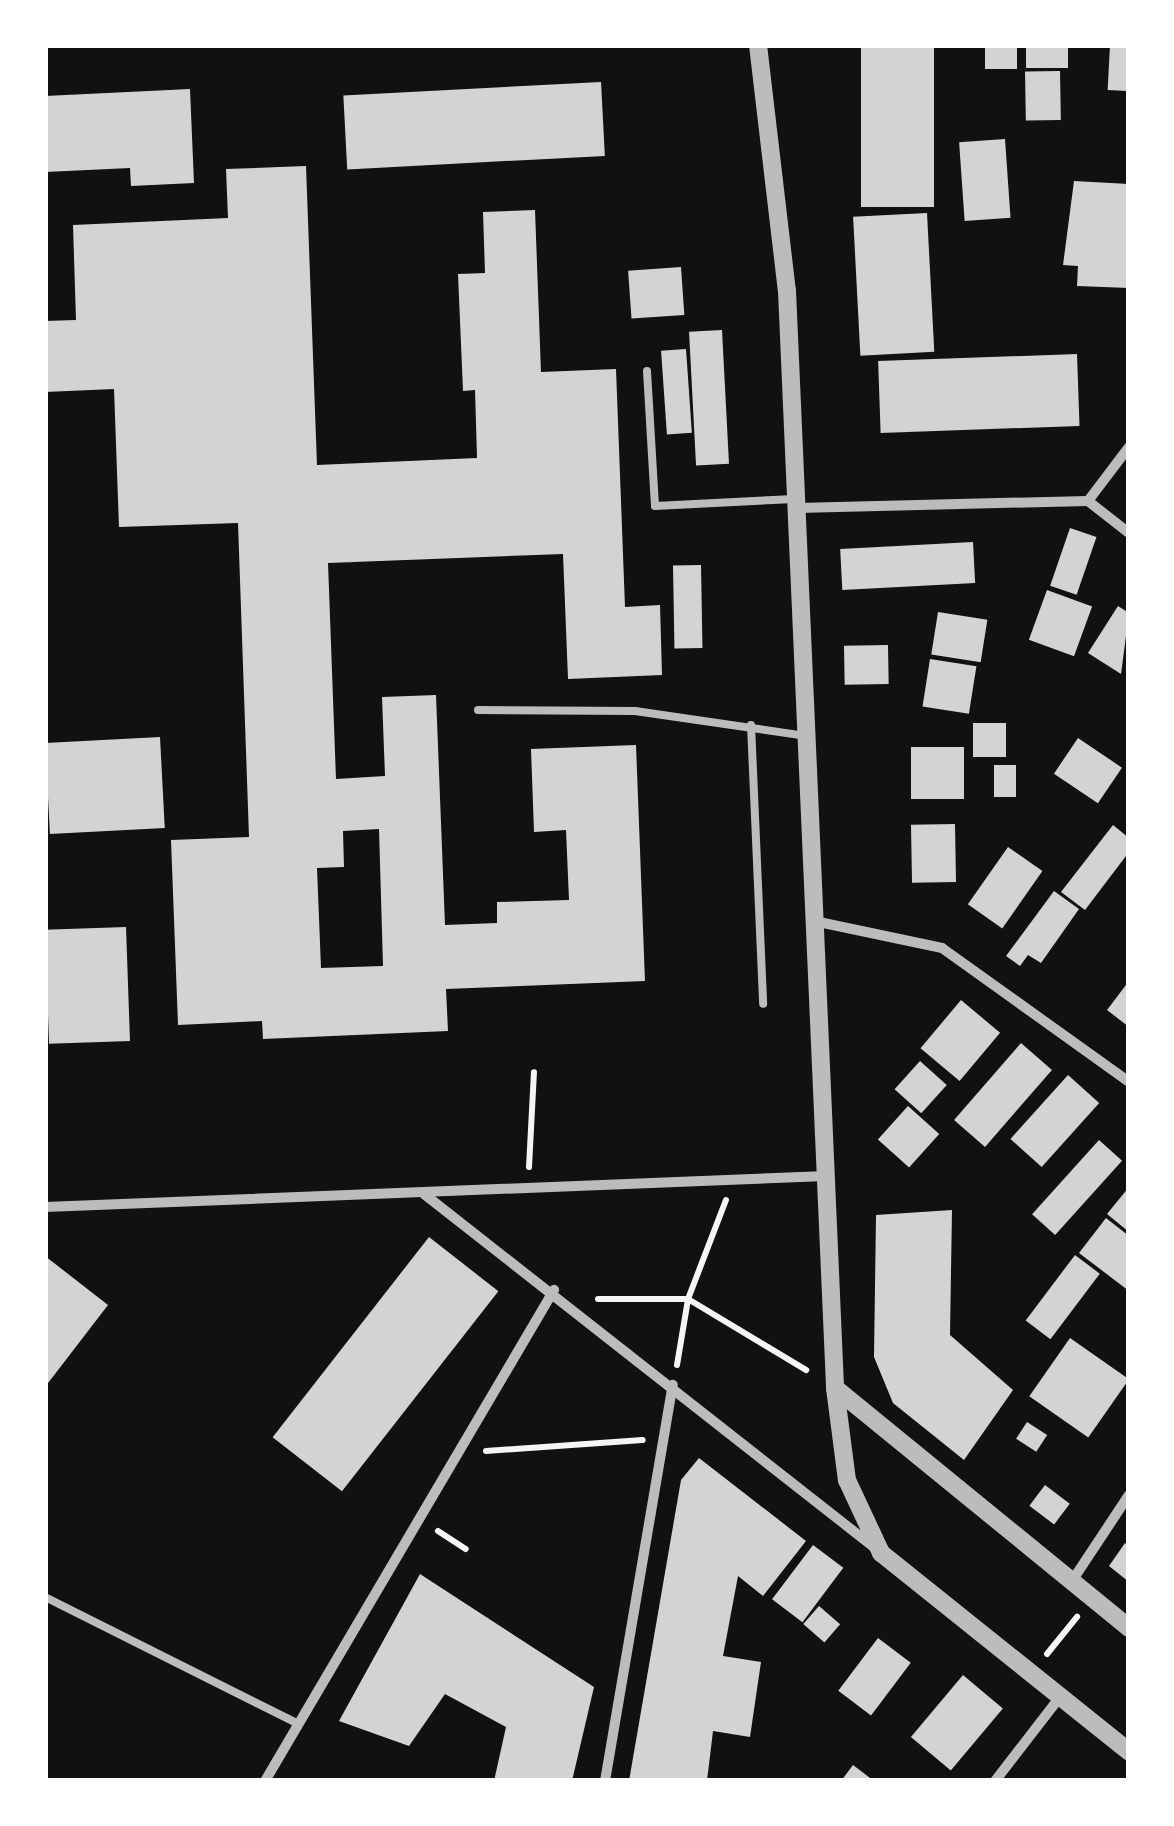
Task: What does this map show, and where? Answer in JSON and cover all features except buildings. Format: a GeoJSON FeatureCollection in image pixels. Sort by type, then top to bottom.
{"type":"FeatureCollection","features":[{"type":"Feature","properties":{"kind":"street"},"geometry":{"type":"LineString","coordinates":[[758,45],[782,210],[834,1388],[847,1480],[880,1553]]}},
{"type":"Feature","properties":{"kind":"street"},"geometry":{"type":"LineString","coordinates":[[1088,500],[1129,447]]}},
{"type":"Feature","properties":{"kind":"street"},"geometry":{"type":"LineString","coordinates":[[797,504],[1088,500],[1129,533]]}},
{"type":"Feature","properties":{"kind":"street"},"geometry":{"type":"LineString","coordinates":[[814,921],[942,948],[1129,1082]]}},
{"type":"Feature","properties":{"kind":"street"},"geometry":{"type":"LineString","coordinates":[[45,1207],[826,1176]]}},
{"type":"Feature","properties":{"kind":"street"},"geometry":{"type":"LineString","coordinates":[[424,1194],[566,1298],[1129,1752]]}},
{"type":"Feature","properties":{"kind":"street"},"geometry":{"type":"LineString","coordinates":[[266,1781],[554,1290]]}},
{"type":"Feature","properties":{"kind":"street"},"geometry":{"type":"LineString","coordinates":[[605,1781],[673,1386]]}},
{"type":"Feature","properties":{"kind":"street"},"geometry":{"type":"LineString","coordinates":[[834,1388],[1129,1628]]}},
{"type":"Feature","properties":{"kind":"street"},"geometry":{"type":"LineString","coordinates":[[1072,1582],[1129,1494]]}},
{"type":"Feature","properties":{"kind":"street"},"geometry":{"type":"LineString","coordinates":[[996,1781],[1060,1697]]}},
{"type":"Feature","properties":{"kind":"lane"},"geometry":{"type":"LineString","coordinates":[[647,371],[654,506],[797,504]]}},
{"type":"Feature","properties":{"kind":"lane"},"geometry":{"type":"LineString","coordinates":[[478,710],[635,711],[806,736]]}},
{"type":"Feature","properties":{"kind":"lane"},"geometry":{"type":"LineString","coordinates":[[751,725],[763,1004]]}},
{"type":"Feature","properties":{"kind":"lane"},"geometry":{"type":"LineString","coordinates":[[45,1597],[299,1724]]}},
{"type":"Feature","properties":{"kind":"path"},"geometry":{"type":"LineString","coordinates":[[528,1188],[534,1072]]}},
{"type":"Feature","properties":{"kind":"path"},"geometry":{"type":"LineString","coordinates":[[673,1386],[688,1299],[733,1180]]}},
{"type":"Feature","properties":{"kind":"path"},"geometry":{"type":"LineString","coordinates":[[566,1298],[688,1299],[806,1370]]}},
{"type":"Feature","properties":{"kind":"path"},"geometry":{"type":"LineString","coordinates":[[457,1453],[664,1439]]}},
{"type":"Feature","properties":{"kind":"path"},"geometry":{"type":"LineString","coordinates":[[419,1519],[466,1549]]}},
{"type":"Feature","properties":{"kind":"path"},"geometry":{"type":"LineString","coordinates":[[1040,1663],[1078,1616]]}}]}
